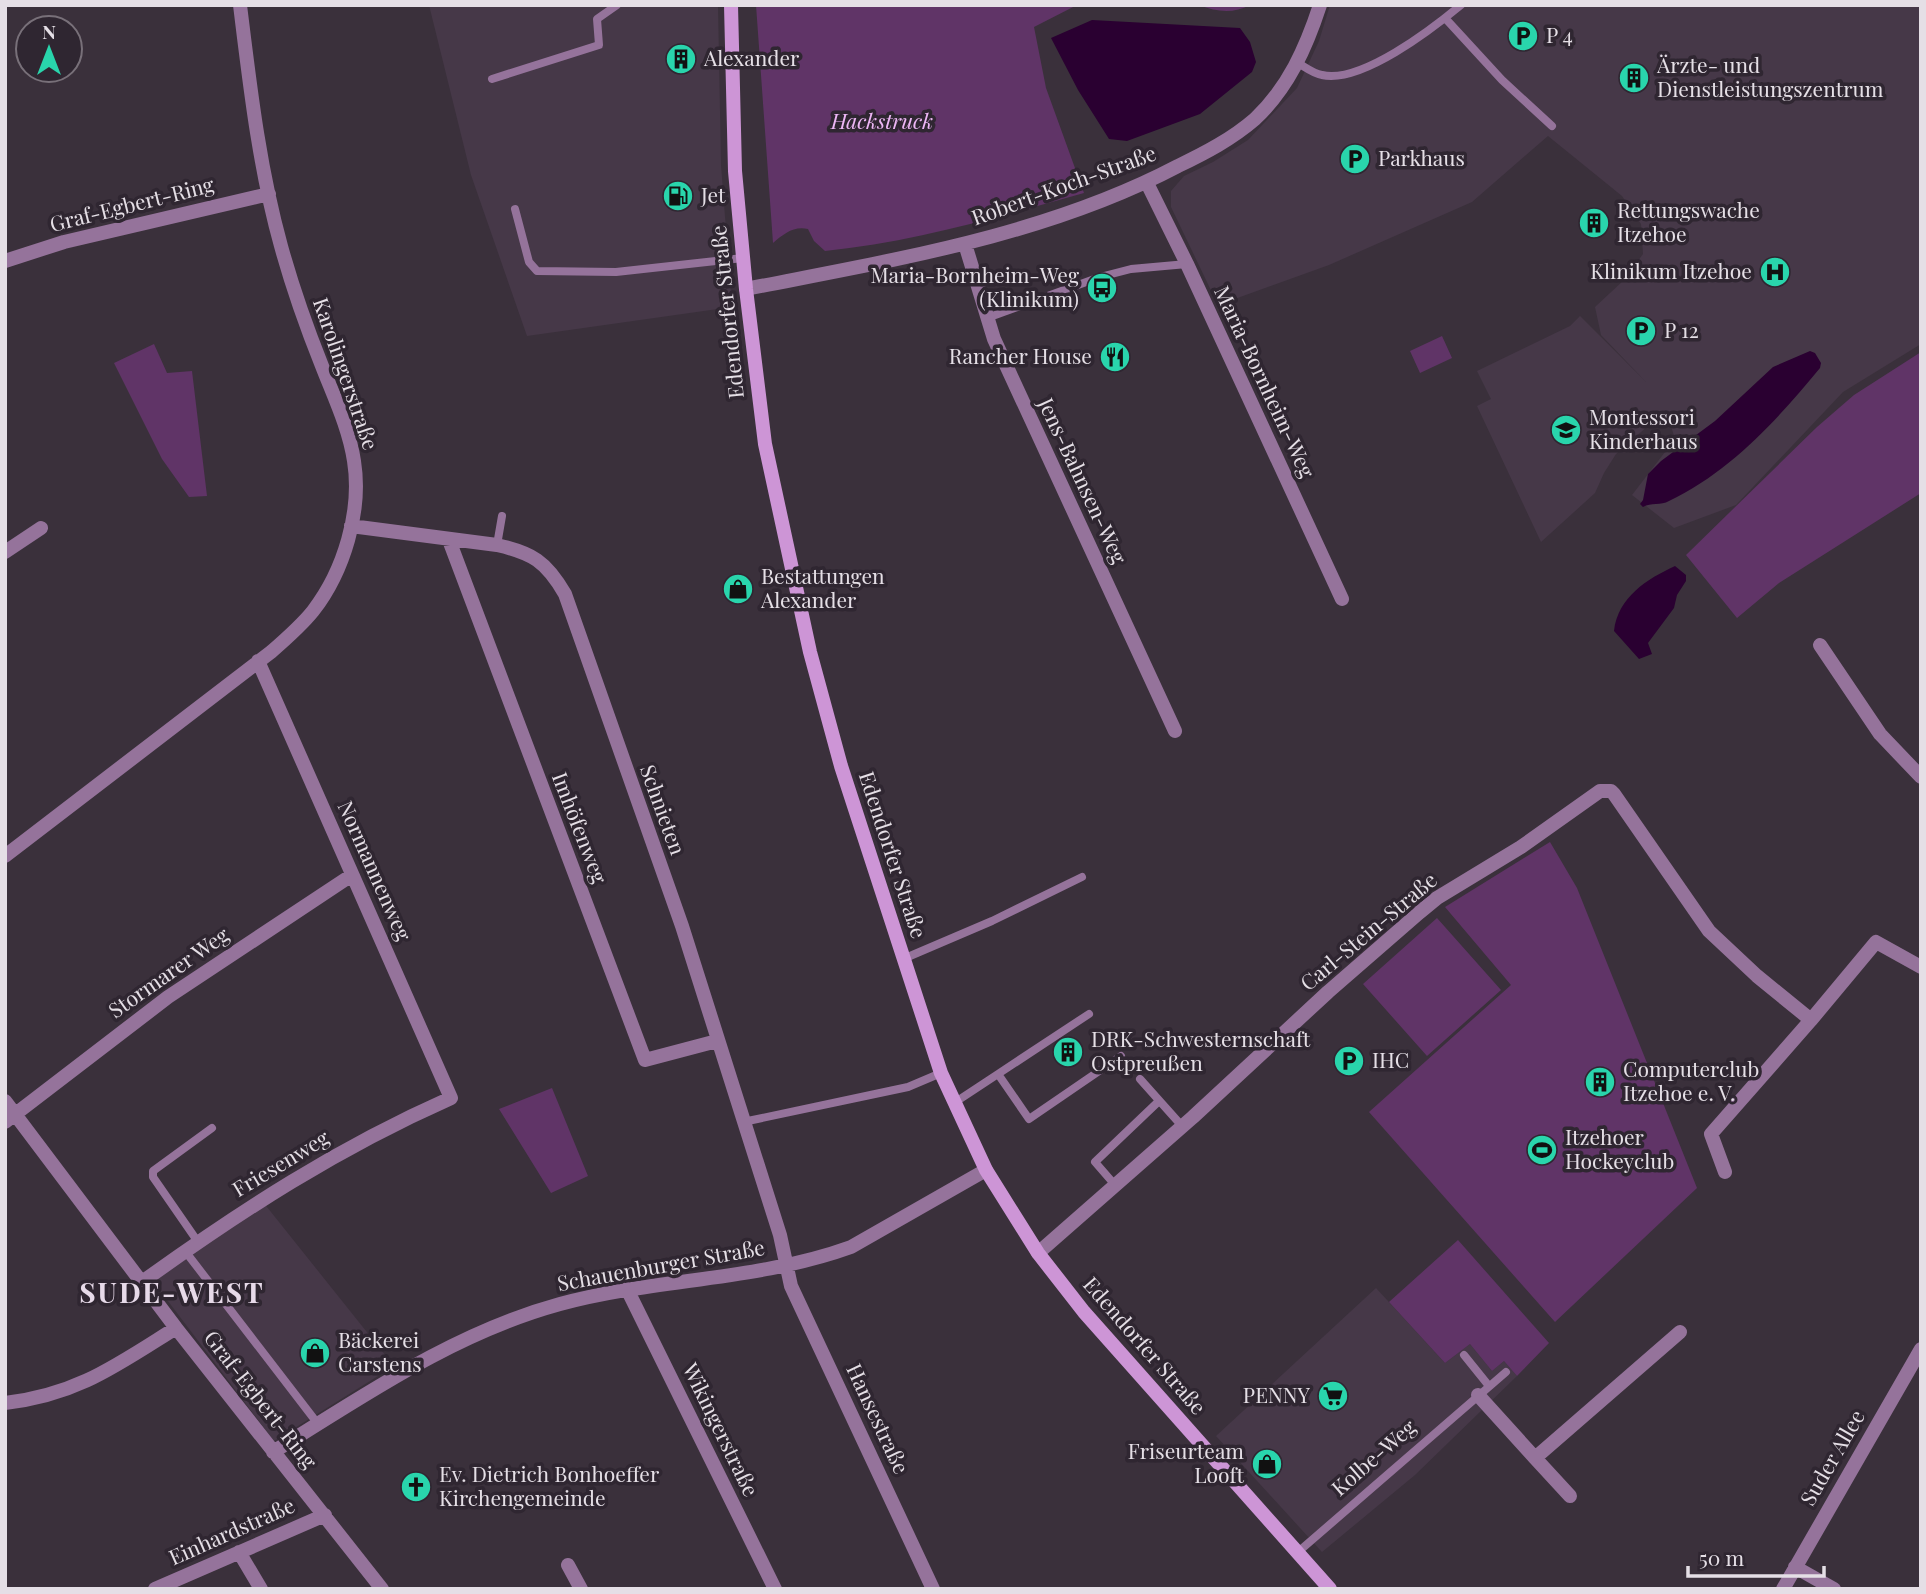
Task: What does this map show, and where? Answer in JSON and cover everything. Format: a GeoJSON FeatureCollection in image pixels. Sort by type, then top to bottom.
{"type":"FeatureCollection","features":[{"type":"Feature","properties":{"kind":"street","name":"Karolingerstraße"},"geometry":{"type":"LineString","coordinates":[[5,856],[302,624],[320,602],[336,571],[351,526],[356,484],[351,445],[293,288],[278,235],[260,151],[240,5]]}},
{"type":"Feature","properties":{"kind":"street","name":"Edendorfer Straße"},"geometry":{"type":"LineString","coordinates":[[731,5],[735,171],[765,444],[810,652],[841,766],[941,1073],[986,1170],[1038,1253],[1084,1311],[1329,1589]]}},
{"type":"Feature","properties":{"kind":"street","name":"Robert-Koch-Straße"},"geometry":{"type":"LineString","coordinates":[[746,289],[965,244],[1027,226],[1147,183],[1219,145],[1254,119],[1298,63],[1320,5]]}},
{"type":"Feature","properties":{"kind":"street","name":"Maria-Bornheim-Weg"},"geometry":{"type":"LineString","coordinates":[[1147,183],[1342,599]]}},
{"type":"Feature","properties":{"kind":"street","name":"Graf-Egbert-Ring"},"geometry":{"type":"LineString","coordinates":[[5,261],[64,242],[269,194]]}},
{"type":"Feature","properties":{"kind":"street","name":"Jens-Bahnsen-Weg"},"geometry":{"type":"LineString","coordinates":[[965,244],[994,340],[1175,731]]}},
{"type":"Feature","properties":{"kind":"street","name":"Schnieten"},"geometry":{"type":"LineString","coordinates":[[351,526],[516,549],[540,561],[550,570],[565,594],[682,926],[780,1235],[787,1266]]}},
{"type":"Feature","properties":{"kind":"street"},"geometry":{"type":"LineString","coordinates":[[5,552],[41,528]]}},
{"type":"Feature","properties":{"kind":"street","name":"Imhöfenweg"},"geometry":{"type":"LineString","coordinates":[[449,540],[645,1060],[717,1041]]}},
{"type":"Feature","properties":{"kind":"street"},"geometry":{"type":"LineString","coordinates":[[1821,645],[1874,726],[1921,777]]}},
{"type":"Feature","properties":{"kind":"street","name":"Normannenweg"},"geometry":{"type":"LineString","coordinates":[[258,661],[451,1098]]}},
{"type":"Feature","properties":{"kind":"street","name":"Carl-Stein-Straße"},"geometry":{"type":"LineString","coordinates":[[1038,1253],[1328,992],[1434,901],[1521,847],[1600,791],[1611,791],[1614,794],[1709,931],[1757,976],[1811,1020]]}},
{"type":"Feature","properties":{"kind":"street","name":"Stormarer Weg"},"geometry":{"type":"LineString","coordinates":[[10,1119],[149,1010],[352,875]]}},
{"type":"Feature","properties":{"kind":"street"},"geometry":{"type":"LineString","coordinates":[[1725,1172],[1710,1134],[1876,942],[1921,967]]}},
{"type":"Feature","properties":{"kind":"street","name":"Friesenweg"},"geometry":{"type":"LineString","coordinates":[[142,1282],[286,1182],[364,1139],[451,1098]]}},
{"type":"Feature","properties":{"kind":"street","name":"Graf-Egbert-Ring"},"geometry":{"type":"LineString","coordinates":[[5,1101],[10,1119],[142,1282],[382,1589]]}},
{"type":"Feature","properties":{"kind":"street","name":"Schauenburger Straße"},"geometry":{"type":"LineString","coordinates":[[273,1452],[395,1375],[482,1331],[560,1304],[627,1289],[787,1266],[851,1247],[986,1170]]}},
{"type":"Feature","properties":{"kind":"street","name":"Hansestraße"},"geometry":{"type":"LineString","coordinates":[[787,1266],[791,1286],[933,1589]]}},
{"type":"Feature","properties":{"kind":"street","name":"Wikingerstraße"},"geometry":{"type":"LineString","coordinates":[[627,1289],[775,1589]]}},
{"type":"Feature","properties":{"kind":"street"},"geometry":{"type":"LineString","coordinates":[[5,1403],[51,1395],[96,1377],[176,1328]]}},
{"type":"Feature","properties":{"kind":"street"},"geometry":{"type":"LineString","coordinates":[[1535,1458],[1680,1332]]}},
{"type":"Feature","properties":{"kind":"street","name":"Suder Allee"},"geometry":{"type":"LineString","coordinates":[[1783,1589],[1915,1371],[1921,1349]]}},
{"type":"Feature","properties":{"kind":"street"},"geometry":{"type":"LineString","coordinates":[[1484,1390],[1535,1458],[1570,1496]]}},
{"type":"Feature","properties":{"kind":"street","name":"Einhardstraße"},"geometry":{"type":"LineString","coordinates":[[155,1589],[325,1514]]}},
{"type":"Feature","properties":{"kind":"street"},"geometry":{"type":"LineString","coordinates":[[239,1552],[261,1589]]}},
{"type":"Feature","properties":{"kind":"street"},"geometry":{"type":"LineString","coordinates":[[568,1565],[581,1589]]}},
{"type":"Feature","properties":{"kind":"street"},"geometry":{"type":"LineString","coordinates":[[1795,1567],[1834,1589]]}},
{"type":"Feature","properties":{"kind":"lane"},"geometry":{"type":"LineString","coordinates":[[492,79],[599,45],[597,19],[617,5]]}},
{"type":"Feature","properties":{"kind":"lane"},"geometry":{"type":"LineString","coordinates":[[1298,63],[1322,75],[1352,75],[1426,34],[1461,5]]}},
{"type":"Feature","properties":{"kind":"lane"},"geometry":{"type":"LineString","coordinates":[[1445,18],[1502,80],[1552,126]]}},
{"type":"Feature","properties":{"kind":"lane"},"geometry":{"type":"LineString","coordinates":[[515,209],[529,262],[537,271],[616,272],[743,258]]}},
{"type":"Feature","properties":{"kind":"lane"},"geometry":{"type":"LineString","coordinates":[[987,318],[1091,279],[1131,269],[1187,264]]}},
{"type":"Feature","properties":{"kind":"lane"},"geometry":{"type":"LineString","coordinates":[[497,545],[502,516]]}},
{"type":"Feature","properties":{"kind":"lane"},"geometry":{"type":"LineString","coordinates":[[903,959],[992,921],[1082,877]]}},
{"type":"Feature","properties":{"kind":"lane"},"geometry":{"type":"LineString","coordinates":[[954,1103],[1089,1014]]}},
{"type":"Feature","properties":{"kind":"lane"},"geometry":{"type":"LineString","coordinates":[[998,1074],[1029,1119],[1121,1056]]}},
{"type":"Feature","properties":{"kind":"lane"},"geometry":{"type":"LineString","coordinates":[[743,1122],[908,1087],[941,1073]]}},
{"type":"Feature","properties":{"kind":"lane"},"geometry":{"type":"LineString","coordinates":[[1140,1079],[1182,1126]]}},
{"type":"Feature","properties":{"kind":"lane"},"geometry":{"type":"LineString","coordinates":[[1115,1185],[1095,1162],[1159,1101]]}},
{"type":"Feature","properties":{"kind":"lane"},"geometry":{"type":"LineString","coordinates":[[198,1242],[153,1177],[153,1171],[212,1128]]}},
{"type":"Feature","properties":{"kind":"lane"},"geometry":{"type":"LineString","coordinates":[[186,1251],[318,1424]]}},
{"type":"Feature","properties":{"kind":"lane"},"geometry":{"type":"LineString","coordinates":[[1464,1355],[1484,1390]]}},
{"type":"Feature","properties":{"kind":"lane","name":"Kolbe-Weg"},"geometry":{"type":"LineString","coordinates":[[1298,1552],[1506,1372]]}},
{"type":"Feature","properties":{"kind":"shaded area"},"geometry":{"type":"Polygon","coordinates":[[[429,5],[718,5],[721,165],[732,307],[527,336],[471,175],[429,5]]]}},
{"type":"Feature","properties":{"kind":"shaded area","name":"Klinikum Itzehoe"},"geometry":{"type":"Polygon","coordinates":[[[1330,5],[1921,5],[1921,344],[1843,392],[1736,505],[1674,528],[1632,495],[1675,439],[1666,410],[1616,454],[1595,493],[1541,542],[1477,406],[1491,399],[1477,371],[1570,326],[1580,316],[1647,383],[1601,335],[1595,307],[1624,280],[1643,254],[1641,224],[1622,196],[1548,136],[1472,202],[1329,265],[1218,305],[1171,207],[1171,191],[1184,176],[1248,140],[1297,88],[1319,41],[1330,5]]]}},
{"type":"Feature","properties":{"kind":"shaded area"},"geometry":{"type":"Polygon","coordinates":[[[1092,20],[1240,28],[1250,42],[1256,62],[1252,72],[1200,114],[1127,141],[1109,139],[1078,90],[1051,38],[1092,20]]]}},
{"type":"Feature","properties":{"kind":"shaded area"},"geometry":{"type":"Polygon","coordinates":[[[1810,351],[1815,353],[1821,363],[1820,368],[1752,443],[1692,489],[1666,502],[1643,507],[1640,504],[1648,474],[1661,461],[1715,421],[1773,367],[1810,351]]]}},
{"type":"Feature","properties":{"kind":"shaded area"},"geometry":{"type":"Polygon","coordinates":[[[1675,566],[1686,575],[1686,581],[1677,595],[1674,608],[1648,643],[1652,654],[1639,659],[1614,631],[1621,608],[1644,583],[1675,566]]]}},
{"type":"Feature","properties":{"kind":"shaded area"},"geometry":{"type":"Polygon","coordinates":[[[263,1202],[394,1366],[274,1441],[152,1280],[263,1202]]]}},
{"type":"Feature","properties":{"kind":"shaded area"},"geometry":{"type":"Polygon","coordinates":[[[1376,1288],[1445,1363],[1470,1344],[1492,1371],[1504,1361],[1517,1376],[1415,1475],[1322,1552],[1216,1436],[1376,1288]]]}},
{"type":"Feature","properties":{"kind":"green space","name":"Hackstruck"},"geometry":{"type":"Polygon","coordinates":[[[756,5],[1077,5],[1034,27],[1046,88],[1084,193],[956,228],[891,242],[825,251],[814,241],[808,229],[803,228],[789,232],[773,243],[756,5]]]}},
{"type":"Feature","properties":{"kind":"green space"},"geometry":{"type":"Polygon","coordinates":[[[1199,5],[1250,5],[1225,11],[1199,5]]]}},
{"type":"Feature","properties":{"kind":"green space"},"geometry":{"type":"Polygon","coordinates":[[[1442,336],[1452,358],[1420,373],[1410,351],[1442,336]]]}},
{"type":"Feature","properties":{"kind":"green space"},"geometry":{"type":"Polygon","coordinates":[[[154,344],[167,373],[192,371],[207,496],[189,497],[162,459],[114,363],[154,344]]]}},
{"type":"Feature","properties":{"kind":"green space"},"geometry":{"type":"Polygon","coordinates":[[[1921,352],[1921,493],[1779,583],[1737,618],[1686,555],[1817,427],[1854,395],[1921,352]]]}},
{"type":"Feature","properties":{"kind":"green space","name":"Itzehoer Hockeyclub"},"geometry":{"type":"Polygon","coordinates":[[[1550,842],[1577,888],[1697,1188],[1555,1322],[1369,1112],[1511,985],[1445,907],[1550,842]]]}},
{"type":"Feature","properties":{"kind":"green space"},"geometry":{"type":"Polygon","coordinates":[[[1437,918],[1501,990],[1427,1056],[1363,984],[1437,918]]]}},
{"type":"Feature","properties":{"kind":"green space"},"geometry":{"type":"Polygon","coordinates":[[[552,1088],[588,1176],[551,1193],[499,1109],[552,1088]]]}},
{"type":"Feature","properties":{"kind":"green space"},"geometry":{"type":"Polygon","coordinates":[[[1458,1240],[1549,1343],[1517,1376],[1504,1361],[1492,1371],[1470,1344],[1445,1363],[1389,1302],[1458,1240]]]}},
{"type":"Feature","properties":{"kind":"place","name":"P 4"},"geometry":{"type":"Point","coordinates":[1523,36]}},
{"type":"Feature","properties":{"kind":"place","name":"Alexander"},"geometry":{"type":"Point","coordinates":[681,59]}},
{"type":"Feature","properties":{"kind":"place","name":"Ärzte- und Dienstleistungszentrum"},"geometry":{"type":"Point","coordinates":[1634,78]}},
{"type":"Feature","properties":{"kind":"place","name":"Parkhaus"},"geometry":{"type":"Point","coordinates":[1355,159]}},
{"type":"Feature","properties":{"kind":"place","name":"Jet"},"geometry":{"type":"Point","coordinates":[678,196]}},
{"type":"Feature","properties":{"kind":"place","name":"Rettungswache Itzehoe"},"geometry":{"type":"Point","coordinates":[1594,223]}},
{"type":"Feature","properties":{"kind":"place","name":"Klinikum Itzehoe"},"geometry":{"type":"Point","coordinates":[1775,272]}},
{"type":"Feature","properties":{"kind":"place","name":"Maria-Bornheim-Weg (Klinikum)"},"geometry":{"type":"Point","coordinates":[1102,288]}},
{"type":"Feature","properties":{"kind":"place","name":"P 12"},"geometry":{"type":"Point","coordinates":[1641,331]}},
{"type":"Feature","properties":{"kind":"place","name":"Rancher House"},"geometry":{"type":"Point","coordinates":[1115,357]}},
{"type":"Feature","properties":{"kind":"place","name":"Montessori Kinderhaus"},"geometry":{"type":"Point","coordinates":[1566,430]}},
{"type":"Feature","properties":{"kind":"place","name":"Bestattungen Alexander"},"geometry":{"type":"Point","coordinates":[738,589]}},
{"type":"Feature","properties":{"kind":"place","name":"DRK-Schwesternschaft Ostpreußen"},"geometry":{"type":"Point","coordinates":[1068,1052]}},
{"type":"Feature","properties":{"kind":"place","name":"IHC"},"geometry":{"type":"Point","coordinates":[1349,1061]}},
{"type":"Feature","properties":{"kind":"place","name":"Computerclub Itzehoe e. V."},"geometry":{"type":"Point","coordinates":[1600,1082]}},
{"type":"Feature","properties":{"kind":"place","name":"Itzehoer Hockeyclub"},"geometry":{"type":"Point","coordinates":[1542,1150]}},
{"type":"Feature","properties":{"kind":"place","name":"Bäckerei Carstens"},"geometry":{"type":"Point","coordinates":[315,1353]}},
{"type":"Feature","properties":{"kind":"place","name":"PENNY"},"geometry":{"type":"Point","coordinates":[1333,1396]}},
{"type":"Feature","properties":{"kind":"place","name":"Friseurteam Looft"},"geometry":{"type":"Point","coordinates":[1267,1464]}},
{"type":"Feature","properties":{"kind":"place","name":"Ev. Dietrich Bonhoeffer Kirchengemeinde"},"geometry":{"type":"Point","coordinates":[416,1487]}},
{"type":"Feature","properties":{"kind":"district","name":"SUDE-WEST"},"geometry":{"type":"Point","coordinates":[172,1293]}}]}
